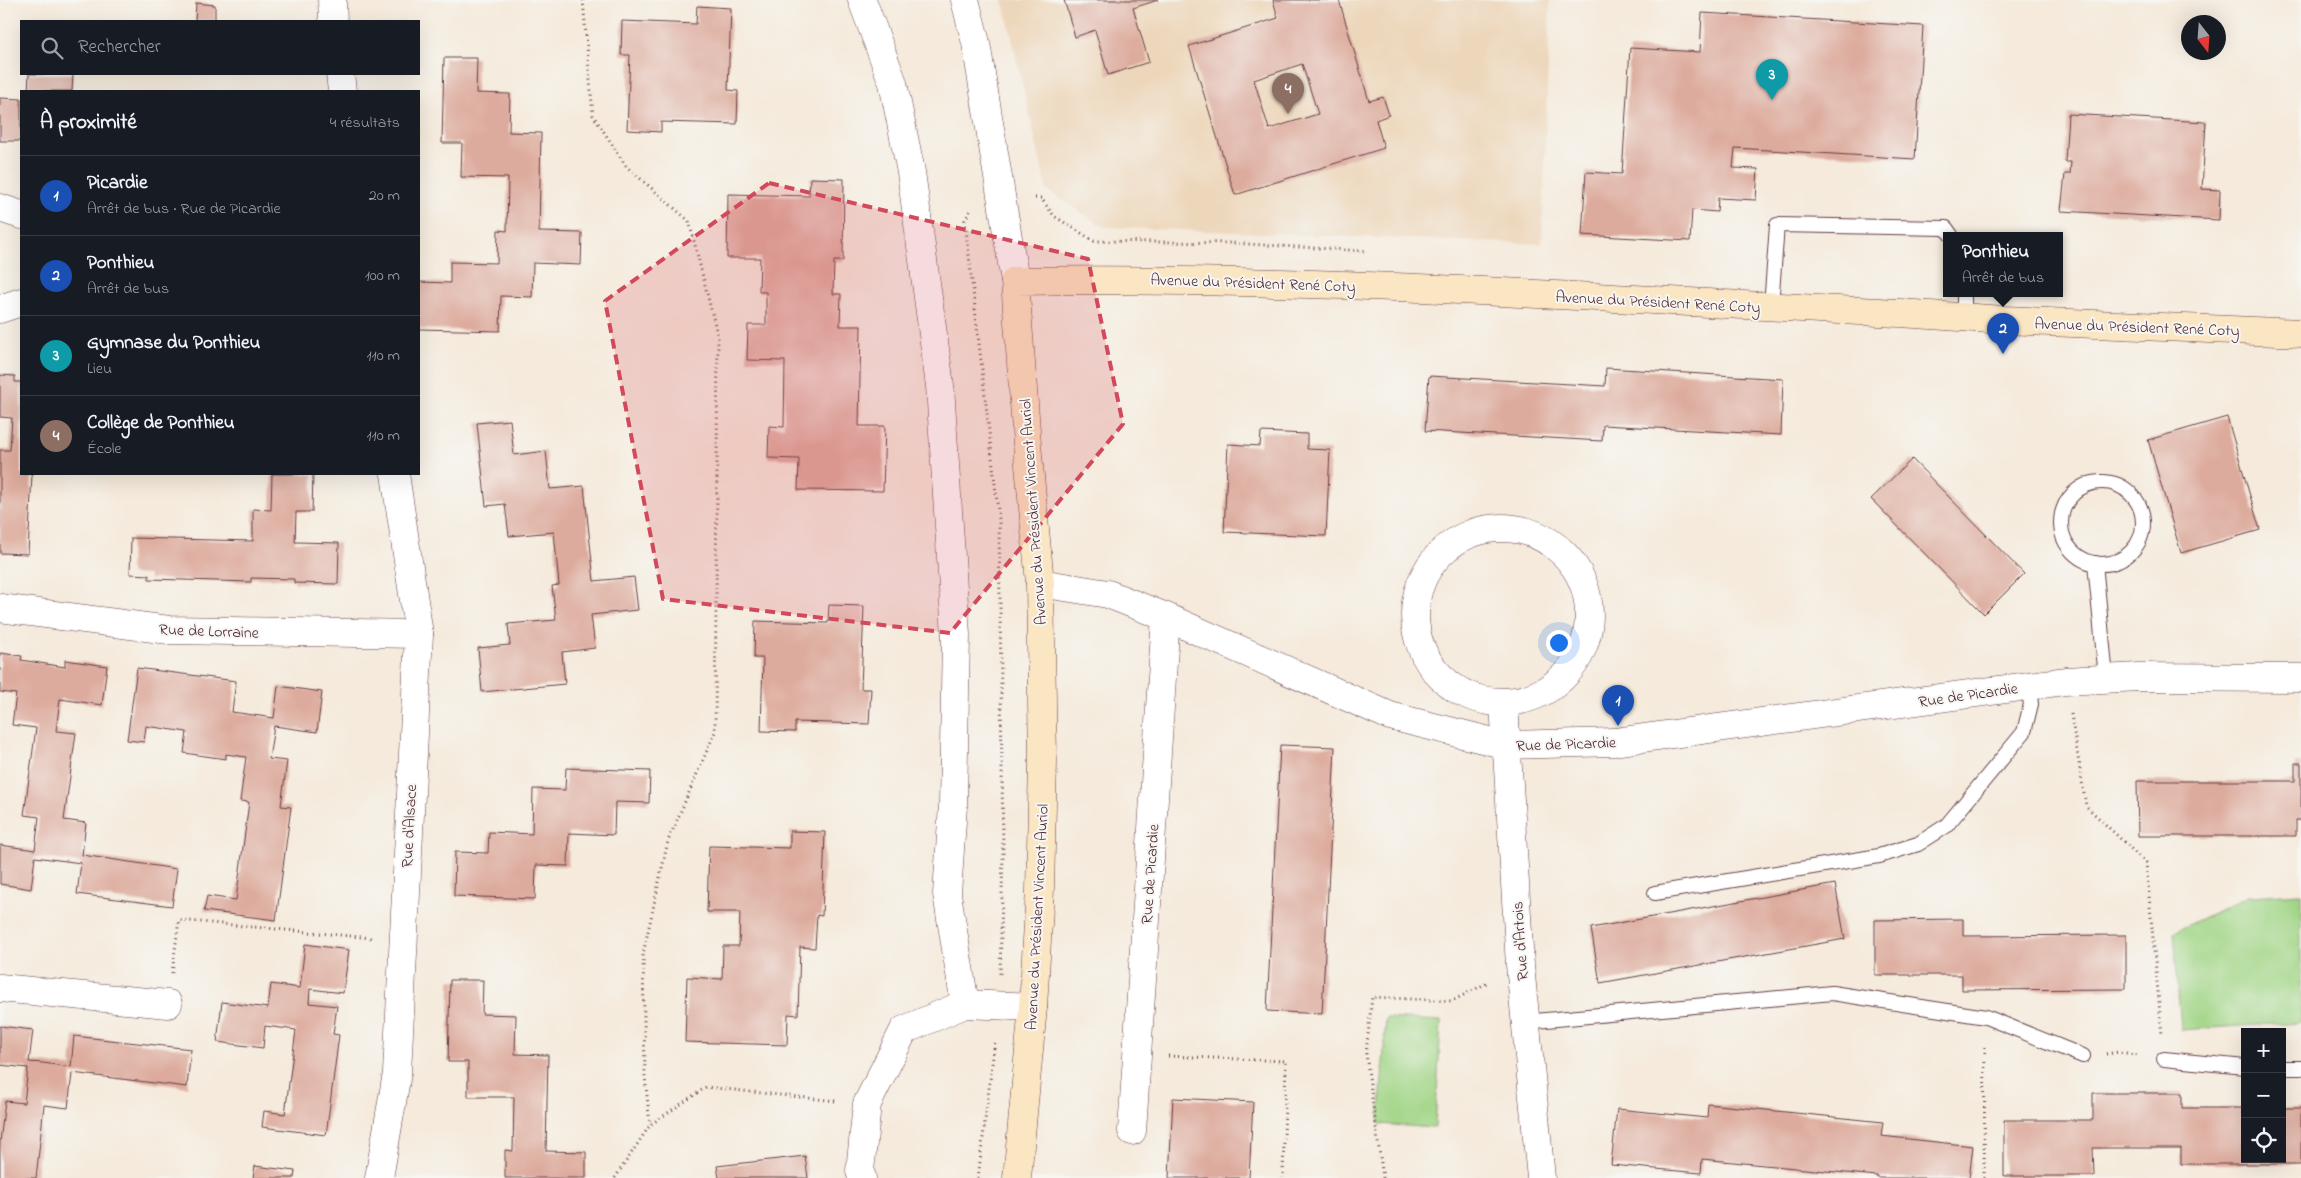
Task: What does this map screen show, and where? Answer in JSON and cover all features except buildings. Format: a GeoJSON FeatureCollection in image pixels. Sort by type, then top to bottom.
{"type":"FeatureCollection","features":[{"type":"Feature","properties":{"kind":"street"},"geometry":{"type":"LineString","coordinates":[[332,0],[333,20]]}},
{"type":"Feature","properties":{"kind":"street"},"geometry":{"type":"LineString","coordinates":[[862,0],[893,83],[911,172],[940,386],[956,635],[953,806],[947,894],[966,1004]]}},
{"type":"Feature","properties":{"kind":"street","name":"Avenue du Président Vincent Auriol"},"geometry":{"type":"LineString","coordinates":[[965,0],[976,42],[1015,281],[1040,583],[1043,761],[1040,890],[1033,1007],[1017,1178]]}},
{"type":"Feature","properties":{"kind":"street"},"geometry":{"type":"LineString","coordinates":[[340,75],[342,90]]}},
{"type":"Feature","properties":{"kind":"street"},"geometry":{"type":"LineString","coordinates":[[0,208],[20,215]]}},
{"type":"Feature","properties":{"kind":"street","name":"Avenue du Président René Coty"},"geometry":{"type":"LineString","coordinates":[[1015,281],[1139,279],[1257,281],[1771,307],[1964,305],[2301,333]]}},
{"type":"Feature","properties":{"kind":"street"},"geometry":{"type":"LineString","coordinates":[[0,309],[20,302]]}},
{"type":"Feature","properties":{"kind":"street","name":"Rue d'Alsace"},"geometry":{"type":"LineString","coordinates":[[378,1178],[397,1073],[402,941],[419,634],[395,475]]}},
{"type":"Feature","properties":{"kind":"street"},"geometry":{"type":"LineString","coordinates":[[1516,528],[1544,537],[1566,555],[1582,579],[1590,607],[1588,636],[1576,662],[1557,683],[1532,697],[1504,703],[1475,698],[1449,685],[1429,664],[1417,637],[1415,608],[1422,581],[1437,556],[1460,538],[1487,529],[1516,528]]}},
{"type":"Feature","properties":{"kind":"street","name":"Rue de Picardie"},"geometry":{"type":"LineString","coordinates":[[1040,583],[1108,594],[1166,617],[1390,716],[1506,745],[1614,742],[2065,681],[2106,678],[2301,678]]}},
{"type":"Feature","properties":{"kind":"street","name":"Rue de Lorraine"},"geometry":{"type":"LineString","coordinates":[[0,608],[169,630],[419,634]]}},
{"type":"Feature","properties":{"kind":"street","name":"Rue de Picardie"},"geometry":{"type":"LineString","coordinates":[[1132,1131],[1166,617]]}},
{"type":"Feature","properties":{"kind":"street","name":"Rue d'Artois"},"geometry":{"type":"LineString","coordinates":[[1504,703],[1520,965],[1541,1178]]}},
{"type":"Feature","properties":{"kind":"street"},"geometry":{"type":"LineString","coordinates":[[0,988],[168,1004]]}},
{"type":"Feature","properties":{"kind":"street"},"geometry":{"type":"LineString","coordinates":[[862,1178],[860,1171],[867,1104],[904,1030],[966,1004],[1033,1007]]}},
{"type":"Feature","properties":{"kind":"lane"},"geometry":{"type":"LineString","coordinates":[[1771,307],[1777,225],[1946,228],[1949,232]]}},
{"type":"Feature","properties":{"kind":"lane"},"geometry":{"type":"LineString","coordinates":[[2102,481],[2116,484],[2128,490],[2137,500],[2143,513],[2143,527],[2140,540],[2127,555],[2108,564],[2094,563],[2076,554],[2064,539],[2061,525],[2062,512],[2068,500],[2077,490],[2089,483],[2102,481]]}},
{"type":"Feature","properties":{"kind":"lane"},"geometry":{"type":"LineString","coordinates":[[2094,563],[2106,678]]}},
{"type":"Feature","properties":{"kind":"lane"},"geometry":{"type":"LineString","coordinates":[[1656,893],[1879,856],[1918,844],[1946,826],[2024,732],[2031,704],[2028,686]]}},
{"type":"Feature","properties":{"kind":"lane"},"geometry":{"type":"LineString","coordinates":[[1525,1022],[1832,993],[1986,1017],[2083,1056]]}},
{"type":"Feature","properties":{"kind":"lane"},"geometry":{"type":"LineString","coordinates":[[2164,1059],[2241,1067]]}},
{"type":"Feature","properties":{"kind":"lane"},"geometry":{"type":"LineString","coordinates":[[2286,1068],[2301,1068]]}},
{"type":"Feature","properties":{"kind":"path"},"geometry":{"type":"LineString","coordinates":[[583,0],[593,115],[626,166],[689,221],[718,337],[715,732],[668,841],[643,954],[645,1076],[650,1125]]}},
{"type":"Feature","properties":{"kind":"path"},"geometry":{"type":"LineString","coordinates":[[978,1178],[999,1006],[1003,854],[999,519],[965,220],[972,205],[1041,198],[1054,216],[1094,241],[1230,244],[1374,252]]}},
{"type":"Feature","properties":{"kind":"path"},"geometry":{"type":"LineString","coordinates":[[2065,681],[2086,806],[2146,864],[2164,1059],[2119,1052],[2083,1056]]}},
{"type":"Feature","properties":{"kind":"path"},"geometry":{"type":"LineString","coordinates":[[168,1004],[179,920],[402,941]]}},
{"type":"Feature","properties":{"kind":"path"},"geometry":{"type":"LineString","coordinates":[[1383,1178],[1366,1054],[1372,997],[1452,1001],[1520,965]]}},
{"type":"Feature","properties":{"kind":"path"},"geometry":{"type":"LineString","coordinates":[[1984,1178],[1986,1017]]}},
{"type":"Feature","properties":{"kind":"path"},"geometry":{"type":"LineString","coordinates":[[1137,1054],[1286,1061],[1283,1178]]}},
{"type":"Feature","properties":{"kind":"path"},"geometry":{"type":"LineString","coordinates":[[615,1178],[650,1125],[706,1087],[867,1104]]}},
{"type":"Feature","properties":{"kind":"highlighted area"},"geometry":{"type":"Polygon","coordinates":[[[769,183],[1088,259],[1123,424],[950,633],[663,599],[605,301],[769,183]]]}},
{"type":"Feature","properties":{"kind":"shaded area"},"geometry":{"type":"Polygon","coordinates":[[[1003,0],[1550,0],[1542,244],[1104,227],[1047,190],[1003,0]]]}},
{"type":"Feature","properties":{"kind":"green space"},"geometry":{"type":"Polygon","coordinates":[[[2301,893],[2301,1022],[2181,1030],[2174,932],[2248,896],[2301,893]]]}},
{"type":"Feature","properties":{"kind":"green space"},"geometry":{"type":"Polygon","coordinates":[[[1386,1018],[1441,1021],[1435,1128],[1379,1124],[1386,1018]]]}},
{"type":"Feature","properties":{"kind":"place","name":"Gymnase du Ponthieu"},"geometry":{"type":"Point","coordinates":[1772,100]}},
{"type":"Feature","properties":{"kind":"place","name":"Collège de Ponthieu"},"geometry":{"type":"Point","coordinates":[1288,114]}},
{"type":"Feature","properties":{"kind":"place","name":"Ponthieu"},"geometry":{"type":"Point","coordinates":[2003,354]}},
{"type":"Feature","properties":{"kind":"place","name":"Picardie"},"geometry":{"type":"Point","coordinates":[1618,726]}}]}
